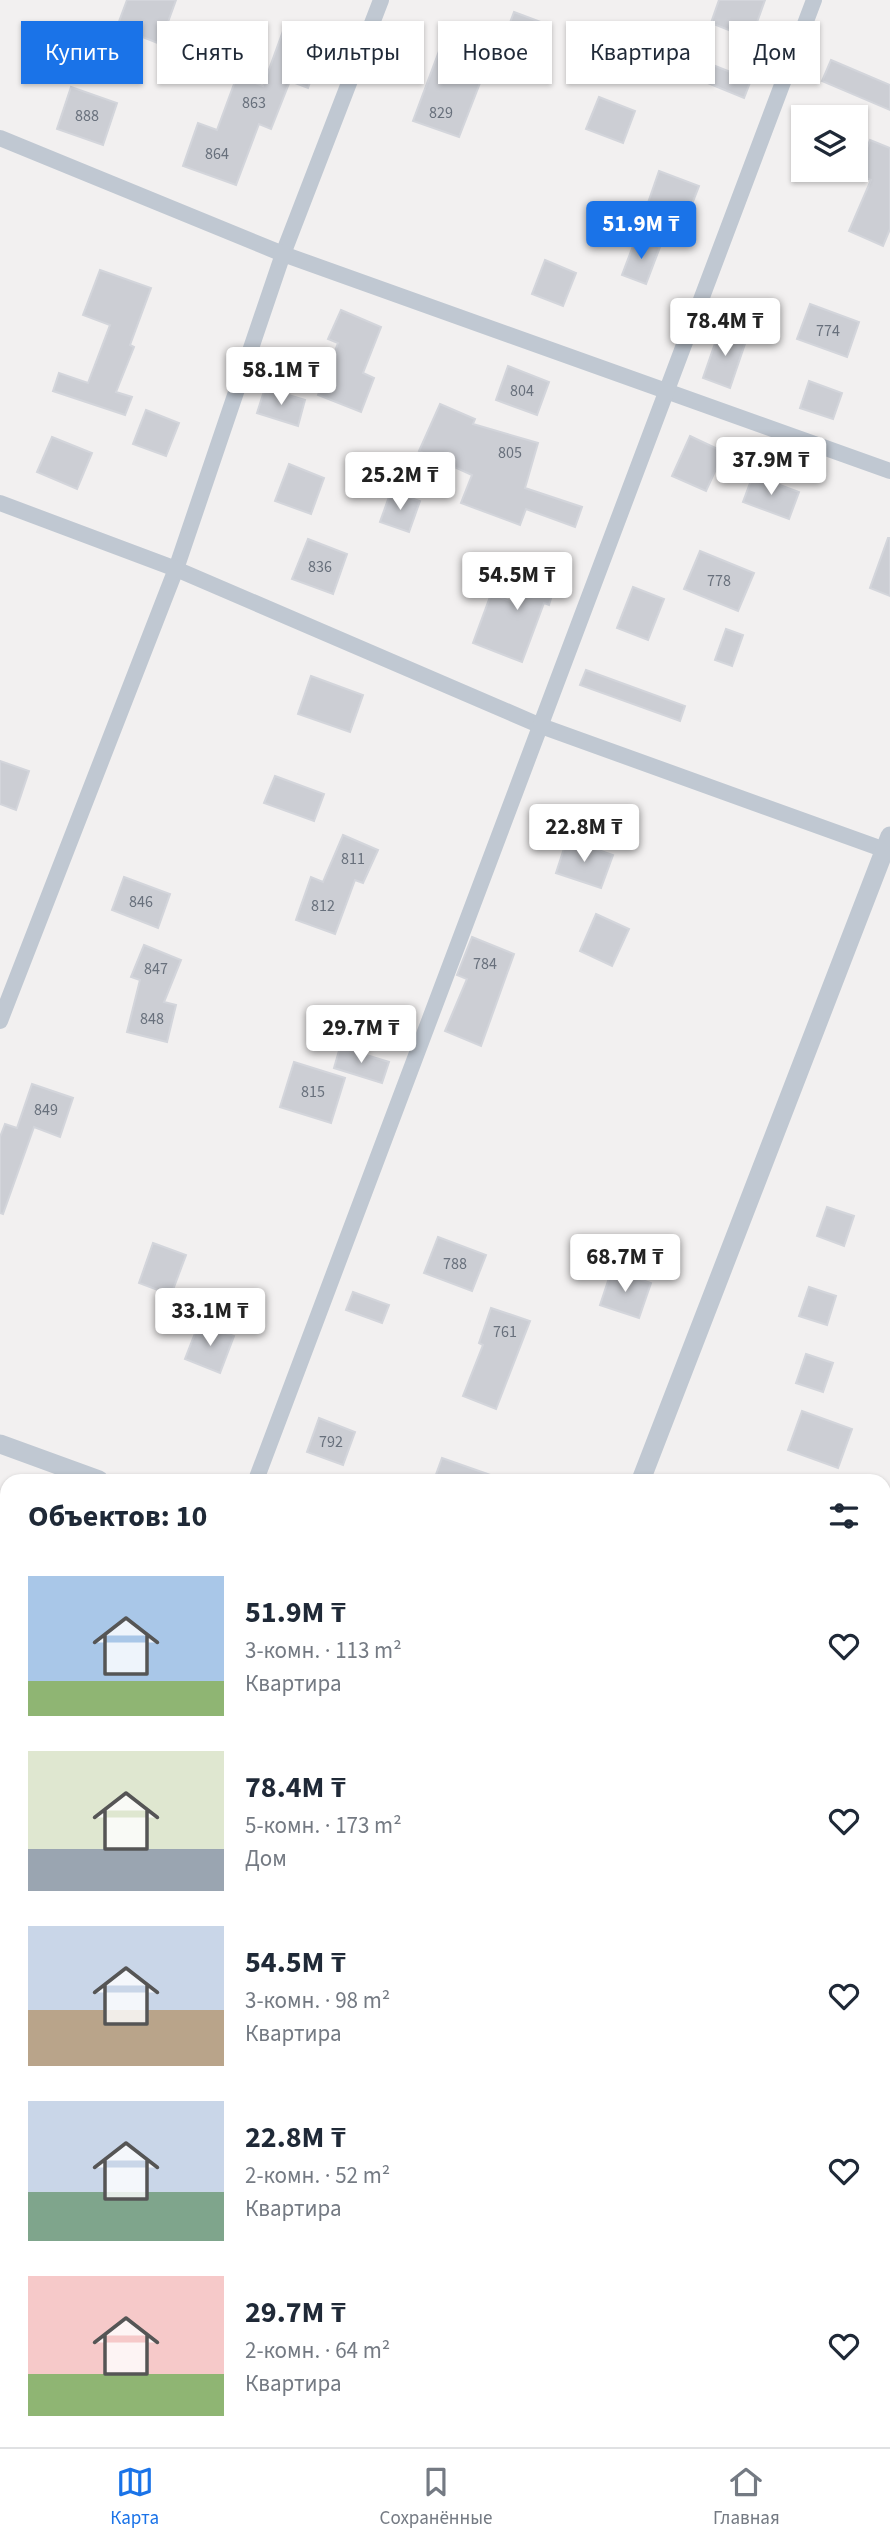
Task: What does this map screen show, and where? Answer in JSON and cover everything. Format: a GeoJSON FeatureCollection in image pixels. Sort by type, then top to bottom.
{"type":"FeatureCollection","features":[{"type":"Feature","properties":{"kind":"street"},"geometry":{"type":"LineString","coordinates":[[0,1021],[176,569],[283,254],[381,0]]}},
{"type":"Feature","properties":{"kind":"street"},"geometry":{"type":"LineString","coordinates":[[258,1474],[814,0]]}},
{"type":"Feature","properties":{"kind":"street"},"geometry":{"type":"LineString","coordinates":[[0,138],[283,254],[890,471]]}},
{"type":"Feature","properties":{"kind":"street"},"geometry":{"type":"LineString","coordinates":[[0,503],[176,569],[541,726],[887,843],[643,1474]]}},
{"type":"Feature","properties":{"kind":"street"},"geometry":{"type":"LineString","coordinates":[[0,1444],[82,1474]]}},
{"type":"Feature","properties":{"kind":"building"},"geometry":{"type":"Polygon","coordinates":[[[127,0],[176,0],[168,21],[157,21],[157,43],[143,37],[143,21],[119,21],[127,0]]]}},
{"type":"Feature","properties":{"kind":"building"},"geometry":{"type":"Polygon","coordinates":[[[719,0],[765,0],[757,21],[729,21],[729,30],[712,21],[719,0]]]}},
{"type":"Feature","properties":{"kind":"building"},"geometry":{"type":"Polygon","coordinates":[[[514,12],[538,21],[511,21],[514,12]]]}},
{"type":"Feature","properties":{"kind":"building"},"geometry":{"type":"Polygon","coordinates":[[[282,34],[282,84],[289,84],[271,129],[259,124],[236,185],[183,166],[198,123],[217,130],[234,84],[263,86],[268,84],[268,72],[282,34]]]}},
{"type":"Feature","properties":{"kind":"building"},"geometry":{"type":"Polygon","coordinates":[[[438,54],[438,84],[480,84],[459,137],[413,121],[438,54]]]}},
{"type":"Feature","properties":{"kind":"building"},"geometry":{"type":"Polygon","coordinates":[[[831,60],[890,85],[890,110],[822,81],[831,60]]]}},
{"type":"Feature","properties":{"kind":"building"},"geometry":{"type":"Polygon","coordinates":[[[715,66],[729,71],[729,84],[749,84],[744,98],[710,84],[715,84],[715,66]]]}},
{"type":"Feature","properties":{"kind":"building"},"geometry":{"type":"Polygon","coordinates":[[[71,87],[117,103],[103,145],[57,129],[71,87]]]}},
{"type":"Feature","properties":{"kind":"building"},"geometry":{"type":"Polygon","coordinates":[[[599,97],[635,111],[623,143],[586,129],[599,97]]]}},
{"type":"Feature","properties":{"kind":"building"},"geometry":{"type":"Polygon","coordinates":[[[870,140],[890,148],[890,229],[883,246],[849,231],[871,180],[868,179],[870,140]]]}},
{"type":"Feature","properties":{"kind":"building"},"geometry":{"type":"Polygon","coordinates":[[[659,171],[699,186],[687,217],[648,203],[659,171]]]}},
{"type":"Feature","properties":{"kind":"building"},"geometry":{"type":"Polygon","coordinates":[[[636,238],[660,247],[646,284],[622,275],[636,238]]]}},
{"type":"Feature","properties":{"kind":"building"},"geometry":{"type":"Polygon","coordinates":[[[545,260],[576,273],[563,306],[532,294],[545,260]]]}},
{"type":"Feature","properties":{"kind":"building"},"geometry":{"type":"Polygon","coordinates":[[[100,270],[151,288],[130,345],[134,347],[116,392],[132,397],[125,415],[53,391],[59,373],[88,383],[110,325],[83,315],[100,270]]]}},
{"type":"Feature","properties":{"kind":"building"},"geometry":{"type":"Polygon","coordinates":[[[810,304],[859,322],[847,357],[797,339],[810,304]]]}},
{"type":"Feature","properties":{"kind":"building"},"geometry":{"type":"Polygon","coordinates":[[[341,310],[381,327],[363,373],[374,378],[361,412],[318,395],[338,343],[328,339],[341,310]]]}},
{"type":"Feature","properties":{"kind":"building"},"geometry":{"type":"Polygon","coordinates":[[[720,329],[747,338],[730,388],[703,378],[720,329]]]}},
{"type":"Feature","properties":{"kind":"building"},"geometry":{"type":"Polygon","coordinates":[[[508,366],[549,382],[537,415],[496,400],[508,366]]]}},
{"type":"Feature","properties":{"kind":"building"},"geometry":{"type":"Polygon","coordinates":[[[809,381],[842,393],[833,419],[800,408],[809,381]]]}},
{"type":"Feature","properties":{"kind":"building"},"geometry":{"type":"Polygon","coordinates":[[[265,388],[305,400],[298,426],[257,413],[265,388]]]}},
{"type":"Feature","properties":{"kind":"building"},"geometry":{"type":"Polygon","coordinates":[[[440,404],[475,419],[473,424],[538,443],[525,488],[582,507],[575,527],[526,509],[520,525],[461,503],[472,475],[419,451],[440,404]]]}},
{"type":"Feature","properties":{"kind":"building"},"geometry":{"type":"Polygon","coordinates":[[[146,410],[179,423],[166,456],[133,444],[146,410]]]}},
{"type":"Feature","properties":{"kind":"building"},"geometry":{"type":"Polygon","coordinates":[[[690,436],[724,452],[706,491],[672,476],[690,436]]]}},
{"type":"Feature","properties":{"kind":"building"},"geometry":{"type":"Polygon","coordinates":[[[52,437],[92,453],[77,489],[37,472],[52,437]]]}},
{"type":"Feature","properties":{"kind":"building"},"geometry":{"type":"Polygon","coordinates":[[[289,464],[324,478],[311,514],[275,501],[289,464]]]}},
{"type":"Feature","properties":{"kind":"building"},"geometry":{"type":"Polygon","coordinates":[[[753,475],[799,492],[789,519],[743,502],[753,475]]]}},
{"type":"Feature","properties":{"kind":"building"},"geometry":{"type":"Polygon","coordinates":[[[391,491],[420,501],[409,532],[380,522],[391,491]]]}},
{"type":"Feature","properties":{"kind":"building"},"geometry":{"type":"Polygon","coordinates":[[[890,538],[890,596],[870,588],[890,538]]]}},
{"type":"Feature","properties":{"kind":"building"},"geometry":{"type":"Polygon","coordinates":[[[308,539],[347,554],[333,594],[292,579],[308,539]]]}},
{"type":"Feature","properties":{"kind":"building"},"geometry":{"type":"Polygon","coordinates":[[[700,551],[754,573],[738,611],[684,589],[700,551]]]}},
{"type":"Feature","properties":{"kind":"building"},"geometry":{"type":"Polygon","coordinates":[[[528,558],[560,569],[549,605],[544,603],[522,662],[473,643],[491,594],[513,602],[528,558]]]}},
{"type":"Feature","properties":{"kind":"building"},"geometry":{"type":"Polygon","coordinates":[[[633,587],[664,599],[648,640],[617,628],[633,587]]]}},
{"type":"Feature","properties":{"kind":"building"},"geometry":{"type":"Polygon","coordinates":[[[726,629],[743,635],[732,666],[715,660],[726,629]]]}},
{"type":"Feature","properties":{"kind":"building"},"geometry":{"type":"Polygon","coordinates":[[[586,670],[685,706],[680,721],[580,685],[586,670]]]}},
{"type":"Feature","properties":{"kind":"building"},"geometry":{"type":"Polygon","coordinates":[[[311,676],[363,695],[350,732],[298,714],[311,676]]]}},
{"type":"Feature","properties":{"kind":"building"},"geometry":{"type":"Polygon","coordinates":[[[0,761],[29,771],[16,810],[0,804],[0,761]]]}},
{"type":"Feature","properties":{"kind":"building"},"geometry":{"type":"Polygon","coordinates":[[[275,776],[324,794],[314,821],[264,803],[275,776]]]}},
{"type":"Feature","properties":{"kind":"building"},"geometry":{"type":"Polygon","coordinates":[[[343,835],[378,850],[363,883],[355,880],[335,934],[296,920],[311,877],[323,882],[343,835]]]}},
{"type":"Feature","properties":{"kind":"building"},"geometry":{"type":"Polygon","coordinates":[[[567,839],[613,855],[601,888],[556,873],[567,839]]]}},
{"type":"Feature","properties":{"kind":"building"},"geometry":{"type":"Polygon","coordinates":[[[124,877],[170,894],[158,928],[112,910],[124,877]]]}},
{"type":"Feature","properties":{"kind":"building"},"geometry":{"type":"Polygon","coordinates":[[[596,914],[629,929],[612,966],[580,951],[596,914]]]}},
{"type":"Feature","properties":{"kind":"building"},"geometry":{"type":"Polygon","coordinates":[[[472,937],[514,954],[481,1046],[445,1031],[467,979],[457,975],[472,937]]]}},
{"type":"Feature","properties":{"kind":"building"},"geometry":{"type":"Polygon","coordinates":[[[144,945],[181,960],[164,1002],[176,1005],[167,1042],[127,1032],[140,980],[131,977],[144,945]]]}},
{"type":"Feature","properties":{"kind":"building"},"geometry":{"type":"Polygon","coordinates":[[[340,1047],[389,1062],[382,1083],[334,1068],[340,1047]]]}},
{"type":"Feature","properties":{"kind":"building"},"geometry":{"type":"Polygon","coordinates":[[[294,1062],[345,1078],[331,1123],[280,1107],[294,1062]]]}},
{"type":"Feature","properties":{"kind":"building"},"geometry":{"type":"Polygon","coordinates":[[[32,1084],[73,1098],[60,1137],[34,1127],[3,1214],[0,1213],[0,1137],[5,1124],[17,1128],[32,1084]]]}},
{"type":"Feature","properties":{"kind":"building"},"geometry":{"type":"Polygon","coordinates":[[[827,1207],[854,1216],[844,1246],[817,1236],[827,1207]]]}},
{"type":"Feature","properties":{"kind":"building"},"geometry":{"type":"Polygon","coordinates":[[[438,1237],[486,1255],[472,1291],[424,1273],[438,1237]]]}},
{"type":"Feature","properties":{"kind":"building"},"geometry":{"type":"Polygon","coordinates":[[[153,1243],[186,1255],[171,1295],[139,1283],[153,1243]]]}},
{"type":"Feature","properties":{"kind":"building"},"geometry":{"type":"Polygon","coordinates":[[[612,1269],[651,1283],[639,1318],[600,1305],[612,1269]]]}},
{"type":"Feature","properties":{"kind":"building"},"geometry":{"type":"Polygon","coordinates":[[[809,1287],[836,1296],[827,1325],[799,1316],[809,1287]]]}},
{"type":"Feature","properties":{"kind":"building"},"geometry":{"type":"Polygon","coordinates":[[[353,1292],[389,1305],[382,1323],[346,1310],[353,1292]]]}},
{"type":"Feature","properties":{"kind":"building"},"geometry":{"type":"Polygon","coordinates":[[[491,1308],[530,1321],[496,1409],[463,1396],[483,1345],[479,1343],[491,1308]]]}},
{"type":"Feature","properties":{"kind":"building"},"geometry":{"type":"Polygon","coordinates":[[[199,1323],[234,1336],[220,1373],[185,1359],[199,1323]]]}},
{"type":"Feature","properties":{"kind":"building"},"geometry":{"type":"Polygon","coordinates":[[[806,1354],[833,1363],[823,1392],[796,1383],[806,1354]]]}},
{"type":"Feature","properties":{"kind":"building"},"geometry":{"type":"Polygon","coordinates":[[[802,1411],[852,1429],[838,1468],[788,1450],[802,1411]]]}},
{"type":"Feature","properties":{"kind":"building"},"geometry":{"type":"Polygon","coordinates":[[[319,1418],[355,1432],[343,1465],[307,1452],[319,1418]]]}},
{"type":"Feature","properties":{"kind":"building"},"geometry":{"type":"Polygon","coordinates":[[[442,1458],[488,1474],[436,1474],[442,1458]]]}}]}
